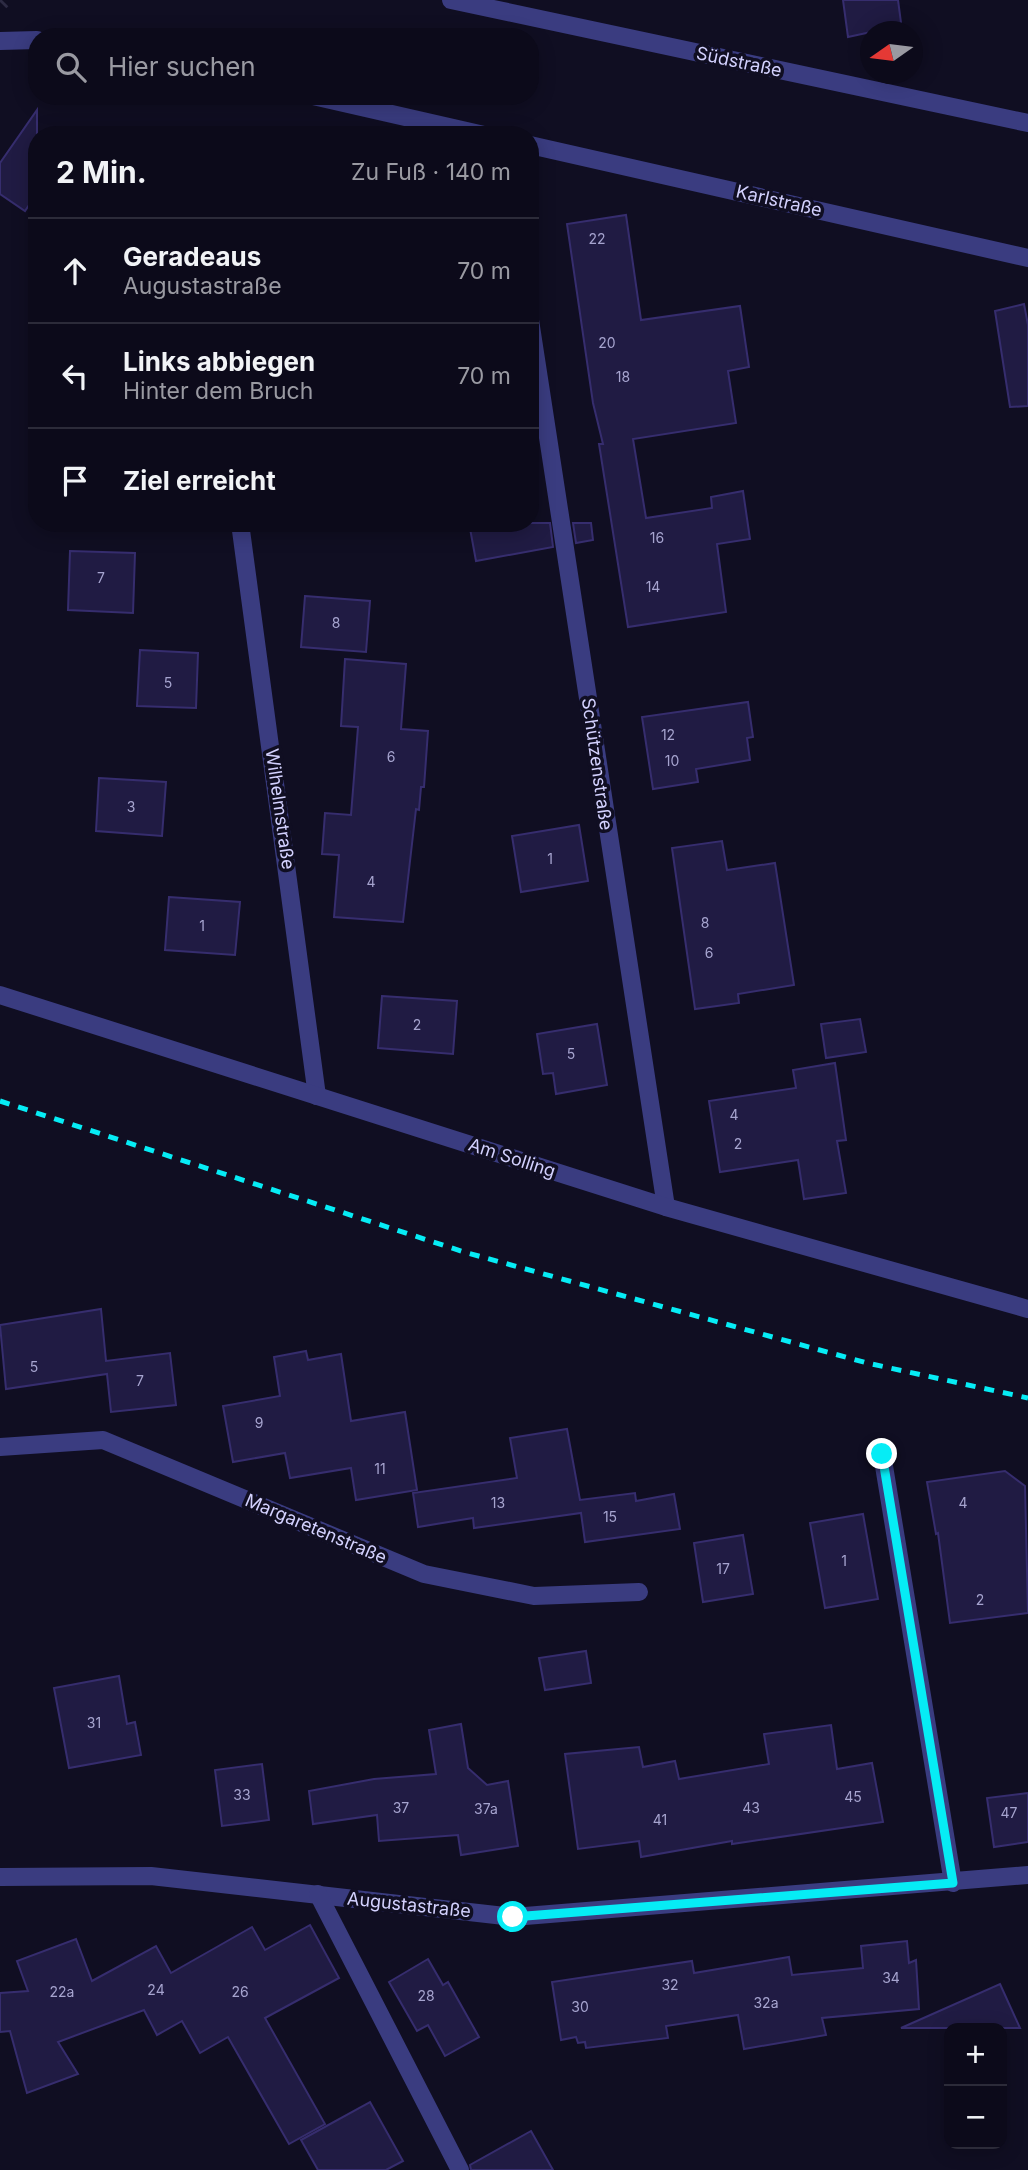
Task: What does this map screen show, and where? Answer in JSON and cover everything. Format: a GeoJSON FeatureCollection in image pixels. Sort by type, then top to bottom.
{"type":"FeatureCollection","features":[{"type":"Feature","properties":{"kind":"street","name":"Südstraße"},"geometry":{"type":"LineString","coordinates":[[451,0],[1028,123]]}},
{"type":"Feature","properties":{"kind":"street"},"geometry":{"type":"LineString","coordinates":[[0,41],[28,40]]}},
{"type":"Feature","properties":{"kind":"street"},"geometry":{"type":"LineString","coordinates":[[352,105],[445,126]]}},
{"type":"Feature","properties":{"kind":"street","name":"Karlstraße"},"geometry":{"type":"LineString","coordinates":[[539,147],[1028,258]]}},
{"type":"Feature","properties":{"kind":"street","name":"Schützenstraße"},"geometry":{"type":"LineString","coordinates":[[539,428],[666,1207]]}},
{"type":"Feature","properties":{"kind":"street","name":"Wilhelmstraße"},"geometry":{"type":"LineString","coordinates":[[241,532],[317,1096]]}},
{"type":"Feature","properties":{"kind":"street","name":"Am Solling"},"geometry":{"type":"LineString","coordinates":[[0,995],[666,1207],[1028,1308]]}},
{"type":"Feature","properties":{"kind":"street","name":"Margaretenstraße"},"geometry":{"type":"LineString","coordinates":[[0,1447],[103,1440],[424,1574],[534,1596],[639,1592]]}},
{"type":"Feature","properties":{"kind":"street"},"geometry":{"type":"LineString","coordinates":[[882,1454],[953,1883]]}},
{"type":"Feature","properties":{"kind":"street","name":"Augustastraße"},"geometry":{"type":"LineString","coordinates":[[0,1877],[151,1876],[513,1917],[1028,1875]]}},
{"type":"Feature","properties":{"kind":"street"},"geometry":{"type":"LineString","coordinates":[[318,1895],[460,2170]]}},
{"type":"Feature","properties":{"kind":"building"},"geometry":{"type":"Polygon","coordinates":[[[843,0],[898,0],[901,21],[860,21],[860,34],[848,37],[843,0]]]}},
{"type":"Feature","properties":{"kind":"building"},"geometry":{"type":"Polygon","coordinates":[[[37,110],[37,126],[28,126],[28,206],[25,211],[0,194],[0,163],[37,110]]]}},
{"type":"Feature","properties":{"kind":"building"},"geometry":{"type":"Polygon","coordinates":[[[626,215],[641,320],[740,306],[749,367],[728,371],[736,423],[633,439],[646,518],[712,508],[711,497],[743,491],[750,539],[717,544],[726,612],[628,627],[599,444],[603,444],[593,403],[567,224],[626,215]]]}},
{"type":"Feature","properties":{"kind":"building"},"geometry":{"type":"Polygon","coordinates":[[[1024,304],[1028,325],[1028,406],[1010,407],[995,311],[1024,304]]]}},
{"type":"Feature","properties":{"kind":"building"},"geometry":{"type":"Polygon","coordinates":[[[539,523],[550,523],[553,547],[476,561],[471,532],[539,532],[539,523]]]}},
{"type":"Feature","properties":{"kind":"building"},"geometry":{"type":"Polygon","coordinates":[[[573,523],[591,523],[593,540],[576,543],[573,523]]]}},
{"type":"Feature","properties":{"kind":"building"},"geometry":{"type":"Polygon","coordinates":[[[70,551],[135,553],[133,613],[68,610],[70,551]]]}},
{"type":"Feature","properties":{"kind":"building"},"geometry":{"type":"Polygon","coordinates":[[[305,596],[370,601],[366,652],[301,647],[305,596]]]}},
{"type":"Feature","properties":{"kind":"building"},"geometry":{"type":"Polygon","coordinates":[[[140,650],[198,653],[196,708],[137,706],[140,650]]]}},
{"type":"Feature","properties":{"kind":"building"},"geometry":{"type":"Polygon","coordinates":[[[345,659],[406,664],[401,729],[428,731],[424,787],[421,787],[419,810],[416,809],[403,922],[334,917],[339,855],[322,854],[325,813],[351,815],[358,727],[341,726],[345,659]]]}},
{"type":"Feature","properties":{"kind":"building"},"geometry":{"type":"Polygon","coordinates":[[[748,702],[753,737],[747,738],[750,760],[696,769],[698,782],[653,789],[642,717],[748,702]]]}},
{"type":"Feature","properties":{"kind":"building"},"geometry":{"type":"Polygon","coordinates":[[[99,778],[166,782],[162,836],[96,831],[99,778]]]}},
{"type":"Feature","properties":{"kind":"building"},"geometry":{"type":"Polygon","coordinates":[[[579,825],[588,881],[521,892],[512,836],[579,825]]]}},
{"type":"Feature","properties":{"kind":"building"},"geometry":{"type":"Polygon","coordinates":[[[722,841],[727,870],[775,863],[794,985],[738,994],[739,1003],[695,1009],[672,848],[722,841]]]}},
{"type":"Feature","properties":{"kind":"building"},"geometry":{"type":"Polygon","coordinates":[[[169,897],[240,902],[235,955],[165,950],[169,897]]]}},
{"type":"Feature","properties":{"kind":"building"},"geometry":{"type":"Polygon","coordinates":[[[382,996],[457,1001],[453,1054],[378,1048],[382,996]]]}},
{"type":"Feature","properties":{"kind":"building"},"geometry":{"type":"Polygon","coordinates":[[[860,1019],[866,1052],[826,1058],[821,1024],[860,1019]]]}},
{"type":"Feature","properties":{"kind":"building"},"geometry":{"type":"Polygon","coordinates":[[[597,1024],[607,1085],[556,1094],[553,1073],[543,1074],[537,1034],[597,1024]]]}},
{"type":"Feature","properties":{"kind":"building"},"geometry":{"type":"Polygon","coordinates":[[[835,1063],[846,1140],[837,1141],[846,1193],[804,1199],[798,1160],[720,1172],[709,1101],[796,1088],[793,1070],[835,1063]]]}},
{"type":"Feature","properties":{"kind":"building"},"geometry":{"type":"Polygon","coordinates":[[[101,1309],[106,1361],[170,1353],[176,1405],[111,1412],[107,1374],[6,1389],[0,1325],[101,1309]]]}},
{"type":"Feature","properties":{"kind":"building"},"geometry":{"type":"Polygon","coordinates":[[[306,1351],[308,1360],[341,1354],[351,1421],[405,1412],[417,1490],[356,1500],[351,1468],[290,1478],[285,1453],[233,1462],[223,1406],[280,1396],[274,1357],[306,1351]]]}},
{"type":"Feature","properties":{"kind":"building"},"geometry":{"type":"Polygon","coordinates":[[[567,1429],[580,1500],[635,1493],[636,1501],[674,1494],[680,1529],[585,1542],[581,1513],[474,1528],[473,1518],[418,1527],[413,1493],[517,1478],[510,1438],[567,1429]]]}},
{"type":"Feature","properties":{"kind":"building"},"geometry":{"type":"Polygon","coordinates":[[[1005,1471],[1025,1486],[1028,1613],[950,1623],[938,1533],[936,1534],[927,1482],[1005,1471]]]}},
{"type":"Feature","properties":{"kind":"building"},"geometry":{"type":"Polygon","coordinates":[[[863,1514],[878,1599],[825,1608],[810,1523],[863,1514]]]}},
{"type":"Feature","properties":{"kind":"building"},"geometry":{"type":"Polygon","coordinates":[[[743,1535],[753,1594],[703,1602],[694,1543],[743,1535]]]}},
{"type":"Feature","properties":{"kind":"building"},"geometry":{"type":"Polygon","coordinates":[[[586,1651],[591,1683],[545,1690],[539,1658],[586,1651]]]}},
{"type":"Feature","properties":{"kind":"building"},"geometry":{"type":"Polygon","coordinates":[[[119,1676],[127,1724],[135,1722],[141,1755],[69,1768],[54,1688],[119,1676]]]}},
{"type":"Feature","properties":{"kind":"building"},"geometry":{"type":"Polygon","coordinates":[[[461,1724],[468,1768],[487,1785],[508,1781],[518,1846],[461,1855],[458,1835],[379,1841],[377,1815],[313,1824],[309,1791],[374,1779],[436,1774],[429,1730],[461,1724]]]}},
{"type":"Feature","properties":{"kind":"building"},"geometry":{"type":"Polygon","coordinates":[[[831,1725],[837,1769],[872,1763],[883,1822],[732,1844],[732,1841],[641,1857],[639,1841],[578,1849],[565,1754],[639,1747],[643,1767],[675,1761],[679,1779],[769,1764],[764,1734],[831,1725]]]}},
{"type":"Feature","properties":{"kind":"building"},"geometry":{"type":"Polygon","coordinates":[[[262,1764],[269,1820],[222,1826],[215,1770],[262,1764]]]}},
{"type":"Feature","properties":{"kind":"building"},"geometry":{"type":"Polygon","coordinates":[[[1028,1793],[1028,1842],[994,1847],[987,1798],[1028,1793]]]}},
{"type":"Feature","properties":{"kind":"building"},"geometry":{"type":"Polygon","coordinates":[[[310,1925],[339,1978],[265,2018],[325,2124],[289,2144],[228,2037],[200,2053],[182,2021],[157,2035],[144,2010],[58,2042],[78,2074],[27,2093],[10,2031],[0,2032],[0,1993],[28,1991],[17,1961],[76,1939],[92,1981],[156,1946],[171,1973],[252,1927],[265,1950],[310,1925]]]}},
{"type":"Feature","properties":{"kind":"building"},"geometry":{"type":"Polygon","coordinates":[[[907,1941],[909,1963],[916,1960],[919,2009],[822,2018],[826,2035],[744,2049],[738,2015],[666,2026],[668,2038],[586,2048],[585,2042],[578,2043],[576,2037],[561,2040],[552,1982],[692,1961],[694,1973],[789,1957],[792,1975],[863,1968],[861,1946],[907,1941]]]}},
{"type":"Feature","properties":{"kind":"building"},"geometry":{"type":"Polygon","coordinates":[[[428,1959],[443,1985],[448,1982],[479,2037],[445,2056],[428,2025],[417,2031],[389,1982],[428,1959]]]}},
{"type":"Feature","properties":{"kind":"building"},"geometry":{"type":"Polygon","coordinates":[[[1000,1984],[1020,2028],[1007,2028],[1007,2023],[944,2023],[944,2028],[901,2028],[1000,1984]]]}},
{"type":"Feature","properties":{"kind":"building"},"geometry":{"type":"Polygon","coordinates":[[[370,2102],[403,2161],[386,2170],[318,2170],[301,2140],[370,2102]]]}},
{"type":"Feature","properties":{"kind":"building"},"geometry":{"type":"Polygon","coordinates":[[[531,2131],[553,2170],[471,2170],[470,2165],[531,2131]]]}},
{"type":"Feature","properties":{"kind":"railway"},"geometry":{"type":"LineString","coordinates":[[0,1101],[464,1252],[867,1363],[1028,1398]]}},
{"type":"Feature","properties":{"kind":"route"},"geometry":{"type":"LineString","coordinates":[[513,1917],[953,1883],[882,1454]]}}]}
